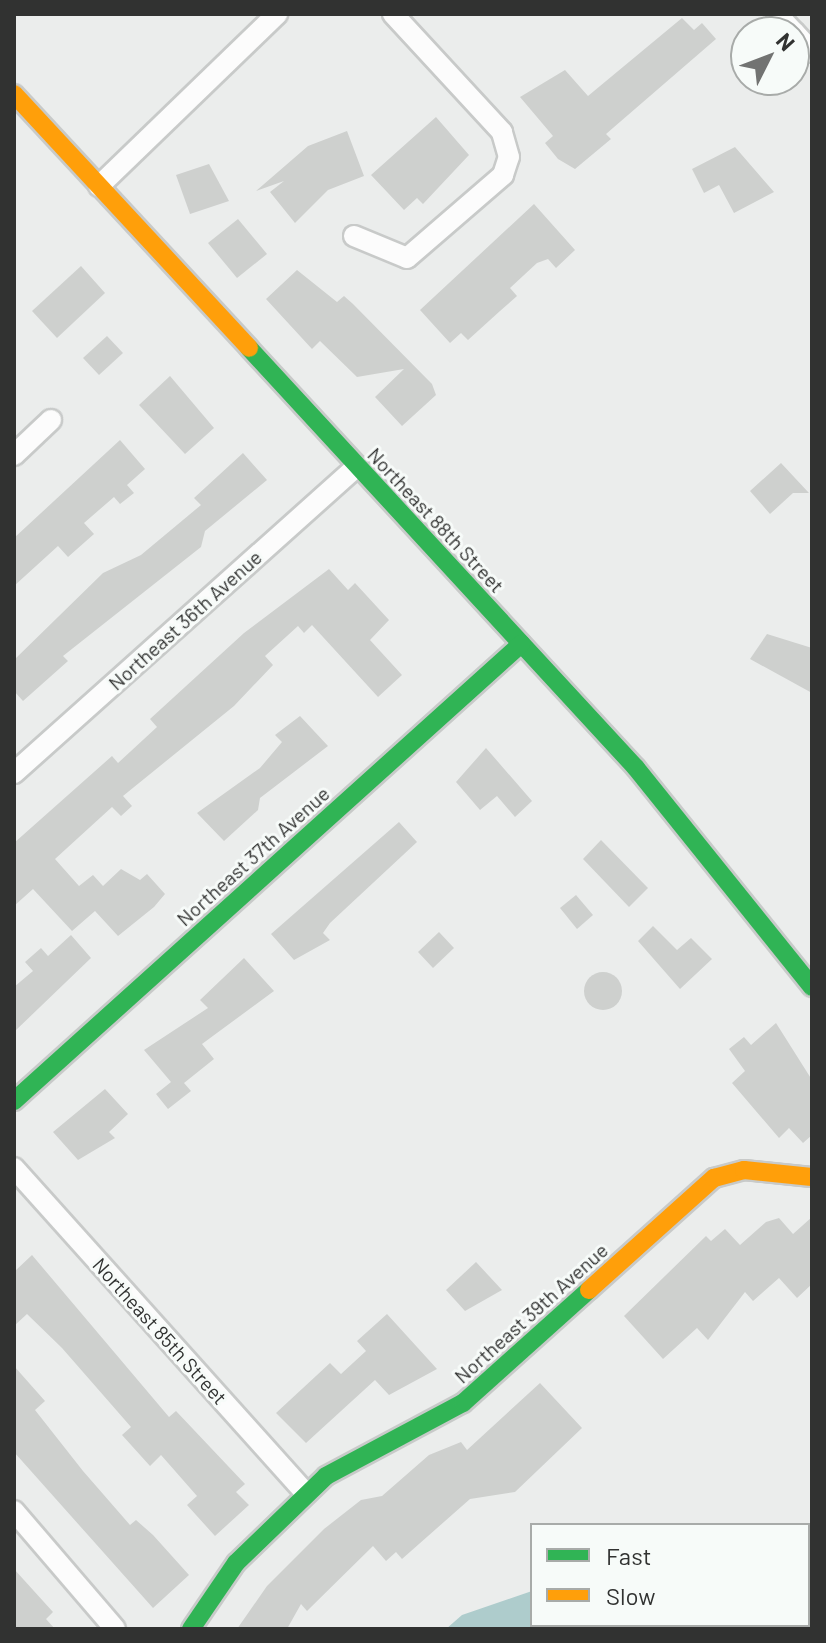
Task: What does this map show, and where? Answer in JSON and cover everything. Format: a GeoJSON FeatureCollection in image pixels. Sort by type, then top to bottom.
{"type":"FeatureCollection","features":[{"type":"Feature","properties":{"kind":"street"},"geometry":{"type":"LineString","coordinates":[[99,186],[277,14]]}},
{"type":"Feature","properties":{"kind":"street"},"geometry":{"type":"LineString","coordinates":[[354,236],[407,258],[503,175],[509,157],[502,132],[393,14]]}},
{"type":"Feature","properties":{"kind":"street","name":"Northeast 88th Street"},"geometry":{"type":"LineString","coordinates":[[14,94],[665,802],[812,987]]}},
{"type":"Feature","properties":{"kind":"street"},"geometry":{"type":"LineString","coordinates":[[14,455],[51,420]]}},
{"type":"Feature","properties":{"kind":"street","name":"Northeast 36th Avenue"},"geometry":{"type":"LineString","coordinates":[[14,773],[357,466]]}},
{"type":"Feature","properties":{"kind":"street","name":"Northeast 37th Avenue"},"geometry":{"type":"LineString","coordinates":[[14,1101],[521,644]]}},
{"type":"Feature","properties":{"kind":"street","name":"Northeast 85th Street"},"geometry":{"type":"LineString","coordinates":[[14,1168],[306,1493]]}},
{"type":"Feature","properties":{"kind":"street","name":"Northeast 39th Avenue"},"geometry":{"type":"LineString","coordinates":[[191,1629],[236,1563],[306,1493],[469,1398],[714,1178],[744,1170],[812,1177]]}},
{"type":"Feature","properties":{"kind":"street"},"geometry":{"type":"LineString","coordinates":[[14,1511],[115,1629]]}},
{"type":"Feature","properties":{"kind":"water"},"geometry":{"type":"Polygon","coordinates":[[[530,1592],[530,1627],[714,1629],[446,1629],[462,1615],[530,1592]]]}},
{"type":"Feature","properties":{"kind":"building"},"geometry":{"type":"Polygon","coordinates":[[[682,18],[694,30],[702,23],[716,39],[606,134],[611,139],[575,169],[558,159],[545,143],[553,136],[520,97],[565,70],[588,96],[682,18]]]}},
{"type":"Feature","properties":{"kind":"building"},"geometry":{"type":"Polygon","coordinates":[[[436,117],[469,155],[423,204],[417,198],[404,210],[371,175],[436,117]]]}},
{"type":"Feature","properties":{"kind":"building"},"geometry":{"type":"Polygon","coordinates":[[[347,131],[364,176],[328,190],[295,223],[270,192],[284,181],[256,191],[308,146],[347,131]]]}},
{"type":"Feature","properties":{"kind":"building"},"geometry":{"type":"Polygon","coordinates":[[[735,147],[774,192],[734,213],[719,185],[704,193],[692,169],[735,147]]]}},
{"type":"Feature","properties":{"kind":"building"},"geometry":{"type":"Polygon","coordinates":[[[209,164],[229,201],[190,214],[176,175],[209,164]]]}},
{"type":"Feature","properties":{"kind":"building"},"geometry":{"type":"Polygon","coordinates":[[[534,204],[575,250],[556,268],[548,259],[537,263],[510,288],[517,296],[468,340],[461,333],[450,343],[420,310],[534,204]]]}},
{"type":"Feature","properties":{"kind":"building"},"geometry":{"type":"Polygon","coordinates":[[[238,219],[267,254],[237,278],[208,243],[238,219]]]}},
{"type":"Feature","properties":{"kind":"building"},"geometry":{"type":"Polygon","coordinates":[[[81,266],[105,293],[57,338],[32,311],[81,266]]]}},
{"type":"Feature","properties":{"kind":"building"},"geometry":{"type":"Polygon","coordinates":[[[297,270],[337,302],[344,296],[432,384],[436,395],[402,426],[375,397],[404,369],[357,377],[320,341],[312,349],[266,299],[297,270]]]}},
{"type":"Feature","properties":{"kind":"building"},"geometry":{"type":"Polygon","coordinates":[[[107,336],[123,353],[99,375],[83,358],[107,336]]]}},
{"type":"Feature","properties":{"kind":"building"},"geometry":{"type":"Polygon","coordinates":[[[170,376],[214,428],[185,454],[139,405],[170,376]]]}},
{"type":"Feature","properties":{"kind":"building"},"geometry":{"type":"Polygon","coordinates":[[[120,440],[145,469],[127,485],[134,493],[120,504],[114,497],[84,523],[94,534],[68,557],[58,546],[14,586],[14,538],[120,440]]]}},
{"type":"Feature","properties":{"kind":"building"},"geometry":{"type":"Polygon","coordinates":[[[243,453],[267,480],[205,531],[201,547],[63,656],[68,661],[23,701],[14,691],[14,660],[103,573],[141,555],[201,505],[194,498],[243,453]]]}},
{"type":"Feature","properties":{"kind":"building"},"geometry":{"type":"Polygon","coordinates":[[[781,463],[809,493],[793,493],[770,514],[750,491],[781,463]]]}},
{"type":"Feature","properties":{"kind":"building"},"geometry":{"type":"Polygon","coordinates":[[[329,569],[348,590],[355,583],[389,620],[370,640],[402,675],[378,697],[312,625],[304,633],[298,626],[265,656],[273,665],[234,706],[123,796],[132,806],[121,816],[112,807],[55,859],[79,886],[93,875],[103,886],[121,869],[140,880],[147,874],[165,894],[154,907],[118,936],[95,911],[72,931],[33,889],[14,906],[14,843],[112,756],[118,763],[157,727],[150,719],[244,633],[329,569]]]}},
{"type":"Feature","properties":{"kind":"building"},"geometry":{"type":"Polygon","coordinates":[[[767,634],[812,648],[812,693],[750,659],[767,634]]]}},
{"type":"Feature","properties":{"kind":"building"},"geometry":{"type":"Polygon","coordinates":[[[300,716],[328,746],[260,798],[258,810],[224,841],[197,813],[260,768],[282,742],[275,735],[300,716]]]}},
{"type":"Feature","properties":{"kind":"building"},"geometry":{"type":"Polygon","coordinates":[[[486,748],[532,801],[515,817],[497,796],[480,810],[456,782],[486,748]]]}},
{"type":"Feature","properties":{"kind":"building"},"geometry":{"type":"Polygon","coordinates":[[[399,822],[417,842],[330,923],[323,933],[330,940],[294,960],[271,934],[399,822]]]}},
{"type":"Feature","properties":{"kind":"building"},"geometry":{"type":"Polygon","coordinates":[[[601,840],[648,888],[629,907],[583,859],[601,840]]]}},
{"type":"Feature","properties":{"kind":"building"},"geometry":{"type":"Polygon","coordinates":[[[576,895],[593,915],[577,929],[560,908],[576,895]]]}},
{"type":"Feature","properties":{"kind":"building"},"geometry":{"type":"Polygon","coordinates":[[[653,926],[677,950],[691,938],[712,959],[680,989],[638,941],[653,926]]]}},
{"type":"Feature","properties":{"kind":"building"},"geometry":{"type":"Polygon","coordinates":[[[439,932],[454,948],[433,968],[418,952],[439,932]]]}},
{"type":"Feature","properties":{"kind":"building"},"geometry":{"type":"Polygon","coordinates":[[[71,935],[91,958],[14,1032],[14,987],[33,971],[25,962],[41,948],[48,956],[71,935]]]}},
{"type":"Feature","properties":{"kind":"building"},"geometry":{"type":"Polygon","coordinates":[[[244,958],[274,991],[202,1044],[214,1059],[184,1083],[191,1091],[168,1109],[156,1094],[171,1082],[144,1050],[208,1008],[200,1000],[244,958]]]}},
{"type":"Feature","properties":{"kind":"building"},"geometry":{"type":"Polygon","coordinates":[[[603,972],[616,978],[622,991],[616,1004],[603,1010],[590,1004],[584,991],[590,978],[603,972]]]}},
{"type":"Feature","properties":{"kind":"building"},"geometry":{"type":"Polygon","coordinates":[[[776,1023],[812,1080],[812,1135],[803,1143],[789,1128],[779,1138],[732,1083],[745,1071],[729,1049],[744,1037],[751,1045],[776,1023]]]}},
{"type":"Feature","properties":{"kind":"building"},"geometry":{"type":"Polygon","coordinates":[[[105,1089],[128,1114],[109,1132],[115,1138],[78,1160],[53,1132],[105,1089]]]}},
{"type":"Feature","properties":{"kind":"building"},"geometry":{"type":"Polygon","coordinates":[[[812,1217],[812,1284],[797,1298],[779,1278],[753,1301],[745,1292],[708,1340],[697,1328],[663,1359],[624,1316],[706,1236],[711,1241],[725,1229],[740,1245],[766,1222],[779,1218],[793,1234],[812,1217]]]}},
{"type":"Feature","properties":{"kind":"building"},"geometry":{"type":"Polygon","coordinates":[[[32,1255],[169,1417],[176,1411],[245,1484],[236,1492],[249,1505],[215,1536],[187,1505],[197,1496],[161,1455],[150,1466],[122,1435],[131,1427],[62,1348],[27,1314],[14,1326],[14,1272],[32,1255]]]}},
{"type":"Feature","properties":{"kind":"building"},"geometry":{"type":"Polygon","coordinates":[[[476,1262],[502,1290],[465,1311],[446,1290],[476,1262]]]}},
{"type":"Feature","properties":{"kind":"building"},"geometry":{"type":"Polygon","coordinates":[[[387,1314],[437,1369],[389,1395],[375,1380],[306,1443],[276,1413],[330,1363],[341,1374],[366,1351],[357,1341],[387,1314]]]}},
{"type":"Feature","properties":{"kind":"building"},"geometry":{"type":"Polygon","coordinates":[[[14,1366],[45,1401],[35,1410],[83,1471],[130,1525],[136,1520],[189,1575],[153,1608],[14,1452],[14,1366]]]}},
{"type":"Feature","properties":{"kind":"building"},"geometry":{"type":"Polygon","coordinates":[[[540,1383],[582,1428],[515,1492],[470,1499],[402,1559],[396,1552],[386,1561],[373,1546],[307,1611],[301,1604],[287,1629],[237,1629],[267,1586],[324,1529],[361,1500],[382,1496],[429,1455],[461,1442],[467,1450],[540,1383]]]}},
{"type":"Feature","properties":{"kind":"building"},"geometry":{"type":"Polygon","coordinates":[[[14,1569],[53,1612],[46,1619],[55,1629],[14,1629],[14,1569]]]}},
{"type":"Feature","properties":{"kind":"traffic: fast"},"geometry":{"type":"LineString","coordinates":[[249,348],[636,768],[812,987]]}},
{"type":"Feature","properties":{"kind":"traffic: fast"},"geometry":{"type":"LineString","coordinates":[[14,1101],[521,644]]}},
{"type":"Feature","properties":{"kind":"traffic: fast"},"geometry":{"type":"LineString","coordinates":[[191,1629],[236,1563],[326,1476],[463,1403],[589,1290]]}},
{"type":"Feature","properties":{"kind":"traffic: slow"},"geometry":{"type":"LineString","coordinates":[[14,94],[249,348]]}},
{"type":"Feature","properties":{"kind":"traffic: slow"},"geometry":{"type":"LineString","coordinates":[[589,1290],[714,1178],[744,1170],[812,1177]]}}]}
